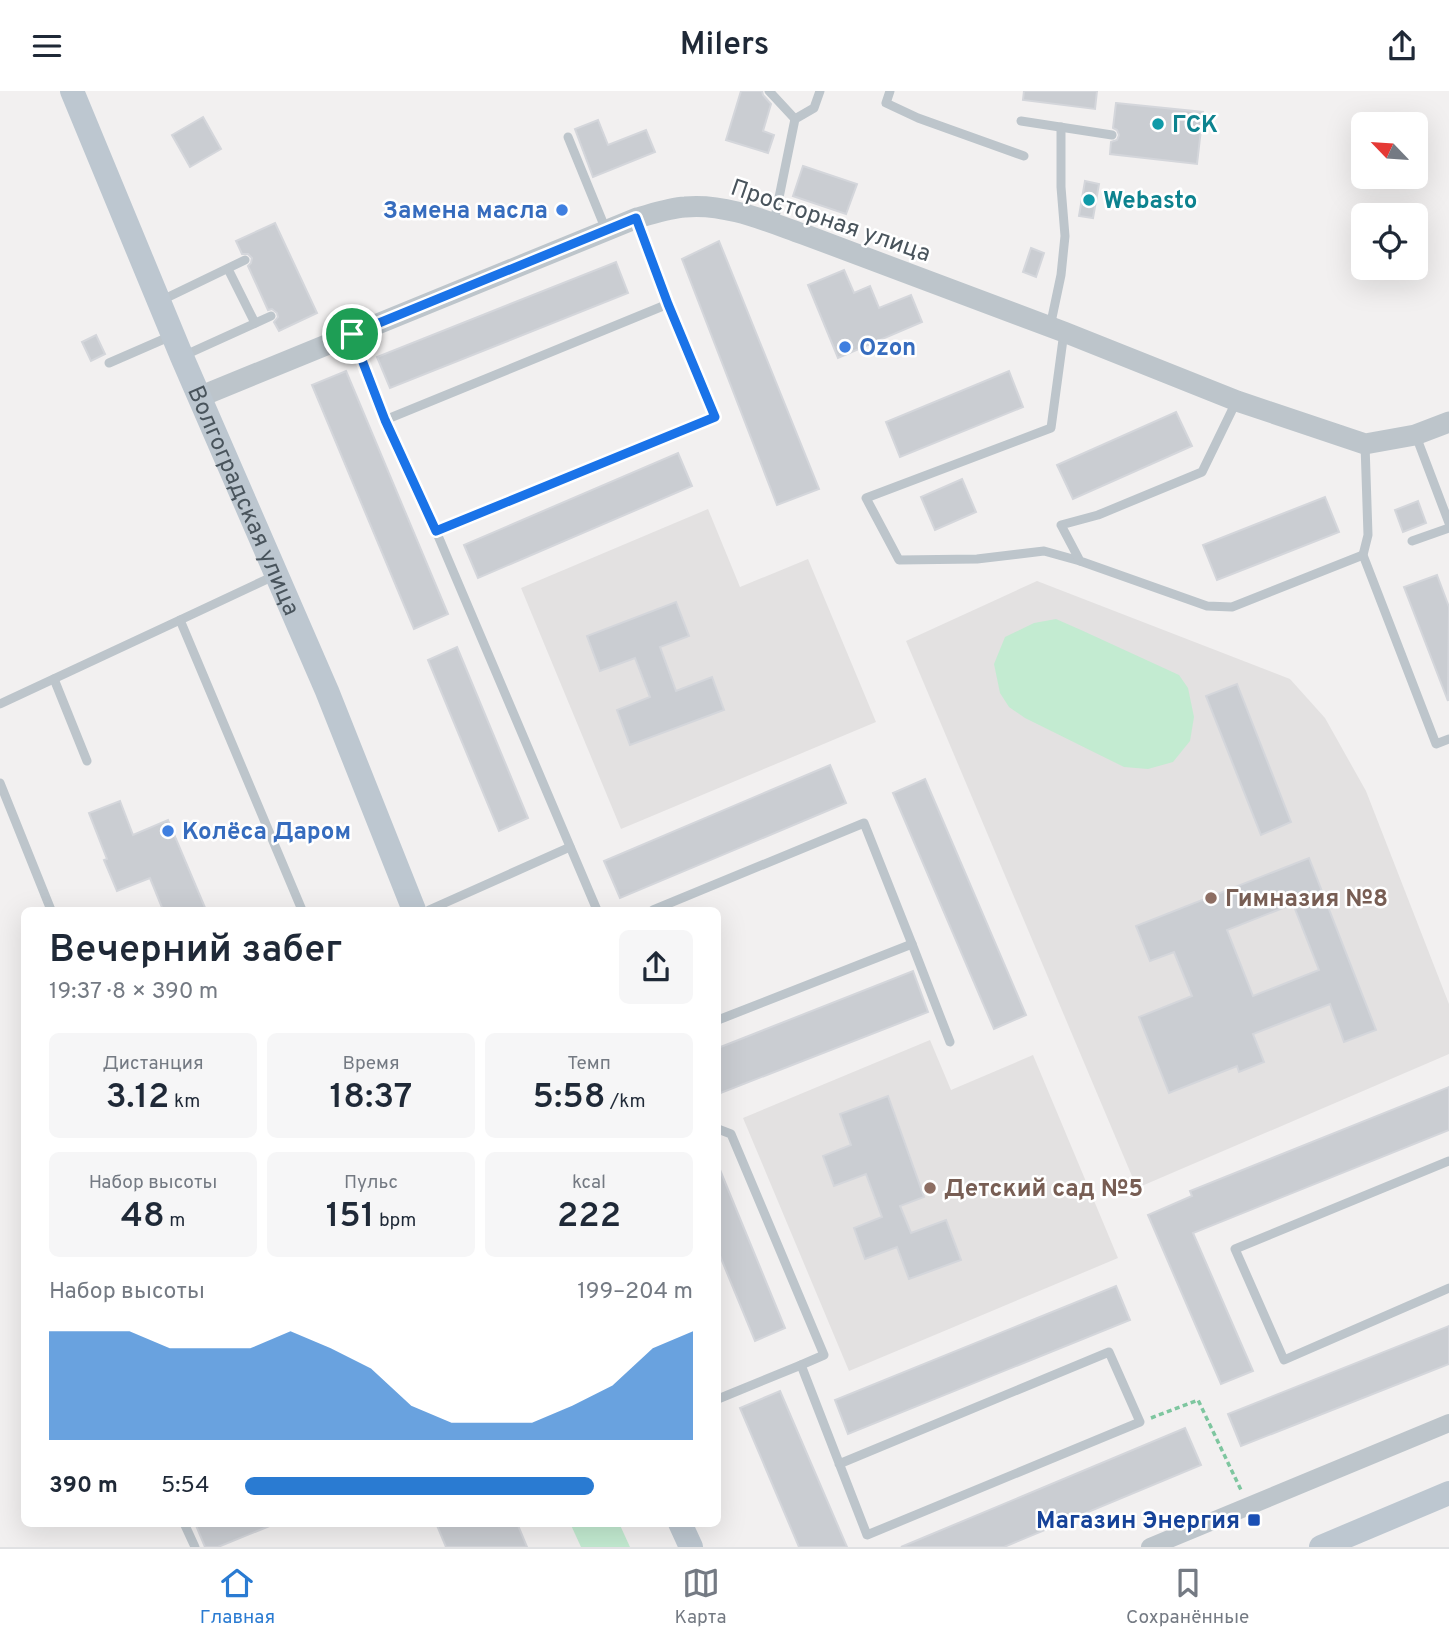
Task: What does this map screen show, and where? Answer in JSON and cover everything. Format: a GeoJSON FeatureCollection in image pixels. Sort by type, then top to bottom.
{"type":"FeatureCollection","features":[{"type":"Feature","properties":{"kind":"main road","name":"Волгоградская улица"},"geometry":{"type":"LineString","coordinates":[[72,91],[177,346],[327,691],[413,907]]}},
{"type":"Feature","properties":{"kind":"main road"},"geometry":{"type":"LineString","coordinates":[[1321,1547],[1449,1493]]}},
{"type":"Feature","properties":{"kind":"main road"},"geometry":{"type":"LineString","coordinates":[[682,1527],[691,1547]]}},
{"type":"Feature","properties":{"kind":"street","name":"Просторная улица"},"geometry":{"type":"LineString","coordinates":[[199,397],[636,218],[684,207],[717,207],[773,223],[1237,401],[1364,445]]}},
{"type":"Feature","properties":{"kind":"street"},"geometry":{"type":"LineString","coordinates":[[1364,445],[1415,435],[1449,422]]}},
{"type":"Feature","properties":{"kind":"street"},"geometry":{"type":"LineString","coordinates":[[1150,1547],[1449,1423]]}},
{"type":"Feature","properties":{"kind":"lane"},"geometry":{"type":"LineString","coordinates":[[769,91],[795,118]]}},
{"type":"Feature","properties":{"kind":"lane"},"geometry":{"type":"LineString","coordinates":[[795,118],[814,108],[821,91]]}},
{"type":"Feature","properties":{"kind":"lane"},"geometry":{"type":"LineString","coordinates":[[890,91],[886,103],[918,118],[1024,156]]}},
{"type":"Feature","properties":{"kind":"lane"},"geometry":{"type":"LineString","coordinates":[[773,223],[795,118]]}},
{"type":"Feature","properties":{"kind":"lane"},"geometry":{"type":"LineString","coordinates":[[1021,121],[1112,135]]}},
{"type":"Feature","properties":{"kind":"lane"},"geometry":{"type":"LineString","coordinates":[[1060,127],[1065,236],[1051,428],[866,498],[899,560],[977,559],[1044,551],[1207,606],[1232,607],[1363,555]]}},
{"type":"Feature","properties":{"kind":"lane"},"geometry":{"type":"LineString","coordinates":[[568,137],[606,230]]}},
{"type":"Feature","properties":{"kind":"lane"},"geometry":{"type":"LineString","coordinates":[[436,531],[715,417],[636,218]]}},
{"type":"Feature","properties":{"kind":"lane"},"geometry":{"type":"LineString","coordinates":[[158,301],[245,260]]}},
{"type":"Feature","properties":{"kind":"lane"},"geometry":{"type":"LineString","coordinates":[[228,269],[255,323]]}},
{"type":"Feature","properties":{"kind":"lane"},"geometry":{"type":"LineString","coordinates":[[385,420],[668,304]]}},
{"type":"Feature","properties":{"kind":"lane"},"geometry":{"type":"LineString","coordinates":[[109,363],[177,346],[271,316]]}},
{"type":"Feature","properties":{"kind":"lane"},"geometry":{"type":"LineString","coordinates":[[352,334],[385,420],[436,531],[596,907]]}},
{"type":"Feature","properties":{"kind":"lane"},"geometry":{"type":"LineString","coordinates":[[1080,561],[1061,525],[1098,515],[1202,472],[1237,401]]}},
{"type":"Feature","properties":{"kind":"lane"},"geometry":{"type":"LineString","coordinates":[[1412,541],[1449,525],[1415,435]]}},
{"type":"Feature","properties":{"kind":"lane"},"geometry":{"type":"LineString","coordinates":[[1364,445],[1368,535],[1363,555],[1436,744],[1449,739]]}},
{"type":"Feature","properties":{"kind":"lane"},"geometry":{"type":"LineString","coordinates":[[0,704],[277,574]]}},
{"type":"Feature","properties":{"kind":"lane"},"geometry":{"type":"LineString","coordinates":[[180,620],[301,907]]}},
{"type":"Feature","properties":{"kind":"lane"},"geometry":{"type":"LineString","coordinates":[[54,679],[87,761]]}},
{"type":"Feature","properties":{"kind":"lane"},"geometry":{"type":"LineString","coordinates":[[0,783],[50,907]]}},
{"type":"Feature","properties":{"kind":"lane"},"geometry":{"type":"LineString","coordinates":[[660,907],[864,823],[950,1042]]}},
{"type":"Feature","properties":{"kind":"lane"},"geometry":{"type":"LineString","coordinates":[[436,907],[570,847]]}},
{"type":"Feature","properties":{"kind":"lane"},"geometry":{"type":"LineString","coordinates":[[721,1019],[912,944]]}},
{"type":"Feature","properties":{"kind":"lane"},"geometry":{"type":"LineString","coordinates":[[721,1130],[732,1135],[824,1355],[721,1398]]}},
{"type":"Feature","properties":{"kind":"lane"},"geometry":{"type":"LineString","coordinates":[[1449,1161],[1235,1248],[1284,1360],[1449,1288]]}},
{"type":"Feature","properties":{"kind":"lane"},"geometry":{"type":"LineString","coordinates":[[801,1365],[839,1464],[867,1535],[1140,1422],[1109,1352],[839,1464]]}},
{"type":"Feature","properties":{"kind":"lane"},"geometry":{"type":"LineString","coordinates":[[186,1527],[195,1547]]}},
{"type":"Feature","properties":{"kind":"path"},"geometry":{"type":"LineString","coordinates":[[1140,1422],[1198,1400],[1248,1506]]}},
{"type":"Feature","properties":{"kind":"shaded area"},"geometry":{"type":"Polygon","coordinates":[[[708,509],[740,587],[808,559],[876,722],[621,829],[521,588],[708,509]]]}},
{"type":"Feature","properties":{"kind":"shaded area","name":"Гимназия №8"},"geometry":{"type":"Polygon","coordinates":[[[1037,581],[1290,679],[1325,718],[1366,791],[1449,1004],[1449,1054],[1137,1188],[906,641],[1037,581]]]}},
{"type":"Feature","properties":{"kind":"shaded area","name":"Детский сад №5"},"geometry":{"type":"Polygon","coordinates":[[[930,1040],[951,1090],[1033,1055],[1118,1258],[849,1371],[743,1118],[930,1040]]]}},
{"type":"Feature","properties":{"kind":"green space"},"geometry":{"type":"Polygon","coordinates":[[[1056,619],[1179,675],[1188,688],[1194,717],[1190,741],[1173,762],[1148,769],[1124,767],[1025,718],[1009,707],[1000,693],[994,664],[1005,637],[1034,623],[1056,619]]]}},
{"type":"Feature","properties":{"kind":"green space"},"geometry":{"type":"Polygon","coordinates":[[[572,1527],[621,1527],[630,1547],[581,1547],[572,1527]]]}},
{"type":"Feature","properties":{"kind":"building"},"geometry":{"type":"Polygon","coordinates":[[[741,91],[762,91],[771,104],[763,131],[774,135],[768,153],[726,140],[741,91]]]}},
{"type":"Feature","properties":{"kind":"building"},"geometry":{"type":"Polygon","coordinates":[[[1024,91],[1097,91],[1095,109],[1023,100],[1024,91]]]}},
{"type":"Feature","properties":{"kind":"building","name":"ГСК"},"geometry":{"type":"Polygon","coordinates":[[[1116,103],[1203,112],[1197,164],[1110,154],[1111,142],[1117,140],[1119,135],[1113,128],[1116,103]]]}},
{"type":"Feature","properties":{"kind":"building"},"geometry":{"type":"Polygon","coordinates":[[[203,117],[221,149],[190,167],[172,135],[203,117]]]}},
{"type":"Feature","properties":{"kind":"building"},"geometry":{"type":"Polygon","coordinates":[[[598,120],[608,145],[646,130],[655,152],[593,177],[575,129],[598,120]]]}},
{"type":"Feature","properties":{"kind":"building"},"geometry":{"type":"Polygon","coordinates":[[[803,166],[857,184],[846,214],[793,196],[803,166]]]}},
{"type":"Feature","properties":{"kind":"building","name":"Webasto"},"geometry":{"type":"Polygon","coordinates":[[[1085,181],[1099,184],[1093,218],[1079,216],[1085,181]]]}},
{"type":"Feature","properties":{"kind":"building"},"geometry":{"type":"Polygon","coordinates":[[[275,223],[317,313],[279,331],[274,322],[278,317],[277,313],[272,309],[268,310],[248,266],[252,258],[248,254],[242,254],[236,241],[275,223]]]}},
{"type":"Feature","properties":{"kind":"building"},"geometry":{"type":"Polygon","coordinates":[[[719,241],[819,489],[777,505],[682,259],[719,241]]]}},
{"type":"Feature","properties":{"kind":"building"},"geometry":{"type":"Polygon","coordinates":[[[1031,248],[1044,253],[1036,277],[1023,272],[1031,248]]]}},
{"type":"Feature","properties":{"kind":"building"},"geometry":{"type":"Polygon","coordinates":[[[616,262],[628,293],[390,388],[377,357],[616,262]]]}},
{"type":"Feature","properties":{"kind":"building"},"geometry":{"type":"Polygon","coordinates":[[[844,270],[854,293],[870,286],[879,308],[911,295],[922,322],[838,358],[808,285],[844,270]]]}},
{"type":"Feature","properties":{"kind":"building"},"geometry":{"type":"Polygon","coordinates":[[[96,335],[105,354],[91,361],[82,342],[96,335]]]}},
{"type":"Feature","properties":{"kind":"building"},"geometry":{"type":"Polygon","coordinates":[[[346,371],[448,614],[414,629],[312,385],[346,371]]]}},
{"type":"Feature","properties":{"kind":"building"},"geometry":{"type":"Polygon","coordinates":[[[1009,371],[1023,407],[900,457],[886,422],[1009,371]]]}},
{"type":"Feature","properties":{"kind":"building"},"geometry":{"type":"Polygon","coordinates":[[[1176,412],[1192,446],[1073,499],[1057,465],[1176,412]]]}},
{"type":"Feature","properties":{"kind":"building"},"geometry":{"type":"Polygon","coordinates":[[[678,453],[692,486],[478,578],[464,545],[678,453]]]}},
{"type":"Feature","properties":{"kind":"building"},"geometry":{"type":"Polygon","coordinates":[[[962,479],[976,512],[935,530],[921,497],[962,479]]]}},
{"type":"Feature","properties":{"kind":"building"},"geometry":{"type":"Polygon","coordinates":[[[1325,497],[1339,532],[1217,580],[1203,545],[1325,497]]]}},
{"type":"Feature","properties":{"kind":"building"},"geometry":{"type":"Polygon","coordinates":[[[1418,501],[1426,523],[1403,532],[1395,510],[1418,501]]]}},
{"type":"Feature","properties":{"kind":"building"},"geometry":{"type":"Polygon","coordinates":[[[1437,575],[1449,607],[1448,701],[1404,587],[1437,575]]]}},
{"type":"Feature","properties":{"kind":"building"},"geometry":{"type":"Polygon","coordinates":[[[676,602],[689,636],[660,647],[676,691],[712,677],[724,710],[630,745],[617,710],[650,697],[635,658],[600,671],[587,636],[676,602]]]}},
{"type":"Feature","properties":{"kind":"building"},"geometry":{"type":"Polygon","coordinates":[[[457,647],[528,818],[499,831],[428,660],[457,647]]]}},
{"type":"Feature","properties":{"kind":"building"},"geometry":{"type":"Polygon","coordinates":[[[1237,684],[1291,822],[1261,835],[1206,696],[1237,684]]]}},
{"type":"Feature","properties":{"kind":"building"},"geometry":{"type":"Polygon","coordinates":[[[830,765],[846,803],[620,898],[604,861],[830,765]]]}},
{"type":"Feature","properties":{"kind":"building"},"geometry":{"type":"Polygon","coordinates":[[[925,779],[1026,1015],[994,1029],[893,793],[925,779]]]}},
{"type":"Feature","properties":{"kind":"building"},"geometry":{"type":"Polygon","coordinates":[[[120,801],[133,835],[168,820],[205,907],[162,907],[150,878],[117,891],[89,813],[120,801]]]}},
{"type":"Feature","properties":{"kind":"building"},"geometry":{"type":"Polygon","coordinates":[[[1309,858],[1376,1030],[1344,1042],[1330,1004],[1253,1034],[1264,1062],[1239,1072],[1237,1066],[1169,1093],[1139,1017],[1192,996],[1174,952],[1150,961],[1136,926],[1309,858]],[[1293,904],[1227,930],[1253,996],[1319,970],[1293,904]]]}},
{"type":"Feature","properties":{"kind":"building"},"geometry":{"type":"Polygon","coordinates":[[[913,971],[928,1012],[721,1093],[721,1047],[913,971]]]}},
{"type":"Feature","properties":{"kind":"building"},"geometry":{"type":"Polygon","coordinates":[[[1449,1087],[1449,1130],[1193,1233],[1253,1371],[1221,1384],[1148,1215],[1192,1196],[1190,1191],[1449,1087]]]}},
{"type":"Feature","properties":{"kind":"building"},"geometry":{"type":"Polygon","coordinates":[[[888,1096],[924,1197],[900,1206],[911,1233],[946,1220],[961,1260],[909,1279],[897,1247],[865,1259],[854,1228],[882,1217],[866,1174],[834,1186],[823,1156],[851,1145],[840,1114],[888,1096]]]}},
{"type":"Feature","properties":{"kind":"building"},"geometry":{"type":"Polygon","coordinates":[[[721,1172],[785,1328],[755,1341],[721,1258],[721,1172]]]}},
{"type":"Feature","properties":{"kind":"building"},"geometry":{"type":"Polygon","coordinates":[[[1116,1286],[1130,1320],[848,1434],[835,1400],[1116,1286]]]}},
{"type":"Feature","properties":{"kind":"building"},"geometry":{"type":"Polygon","coordinates":[[[1449,1326],[1449,1364],[1241,1446],[1228,1414],[1449,1326]]]}},
{"type":"Feature","properties":{"kind":"building"},"geometry":{"type":"Polygon","coordinates":[[[780,1391],[847,1547],[799,1547],[740,1408],[780,1391]]]}},
{"type":"Feature","properties":{"kind":"building"},"geometry":{"type":"Polygon","coordinates":[[[1185,1428],[1201,1465],[1004,1547],[901,1547],[1185,1428]]]}},
{"type":"Feature","properties":{"kind":"building"},"geometry":{"type":"Polygon","coordinates":[[[197,1527],[267,1527],[218,1547],[205,1547],[197,1527]]]}},
{"type":"Feature","properties":{"kind":"building"},"geometry":{"type":"Polygon","coordinates":[[[438,1527],[519,1527],[527,1547],[446,1547],[438,1527]]]}},
{"type":"Feature","properties":{"kind":"place","name":"ГСК"},"geometry":{"type":"Point","coordinates":[1158,124]}},
{"type":"Feature","properties":{"kind":"place","name":"Webasto"},"geometry":{"type":"Point","coordinates":[1089,200]}},
{"type":"Feature","properties":{"kind":"place","name":"Замена масла"},"geometry":{"type":"Point","coordinates":[562,210]}},
{"type":"Feature","properties":{"kind":"place","name":"Ozon"},"geometry":{"type":"Point","coordinates":[845,347]}},
{"type":"Feature","properties":{"kind":"place","name":"Колёса Даром"},"geometry":{"type":"Point","coordinates":[168,831]}},
{"type":"Feature","properties":{"kind":"place","name":"Гимназия №8"},"geometry":{"type":"Point","coordinates":[1211,898]}},
{"type":"Feature","properties":{"kind":"place","name":"Детский сад №5"},"geometry":{"type":"Point","coordinates":[930,1188]}},
{"type":"Feature","properties":{"kind":"place","name":"Магазин Энергия"},"geometry":{"type":"Point","coordinates":[1254,1520]}},
{"type":"Feature","properties":{"kind":"route"},"geometry":{"type":"LineString","coordinates":[[636,218],[715,417],[436,531],[385,420],[352,334],[636,218]]}}]}
